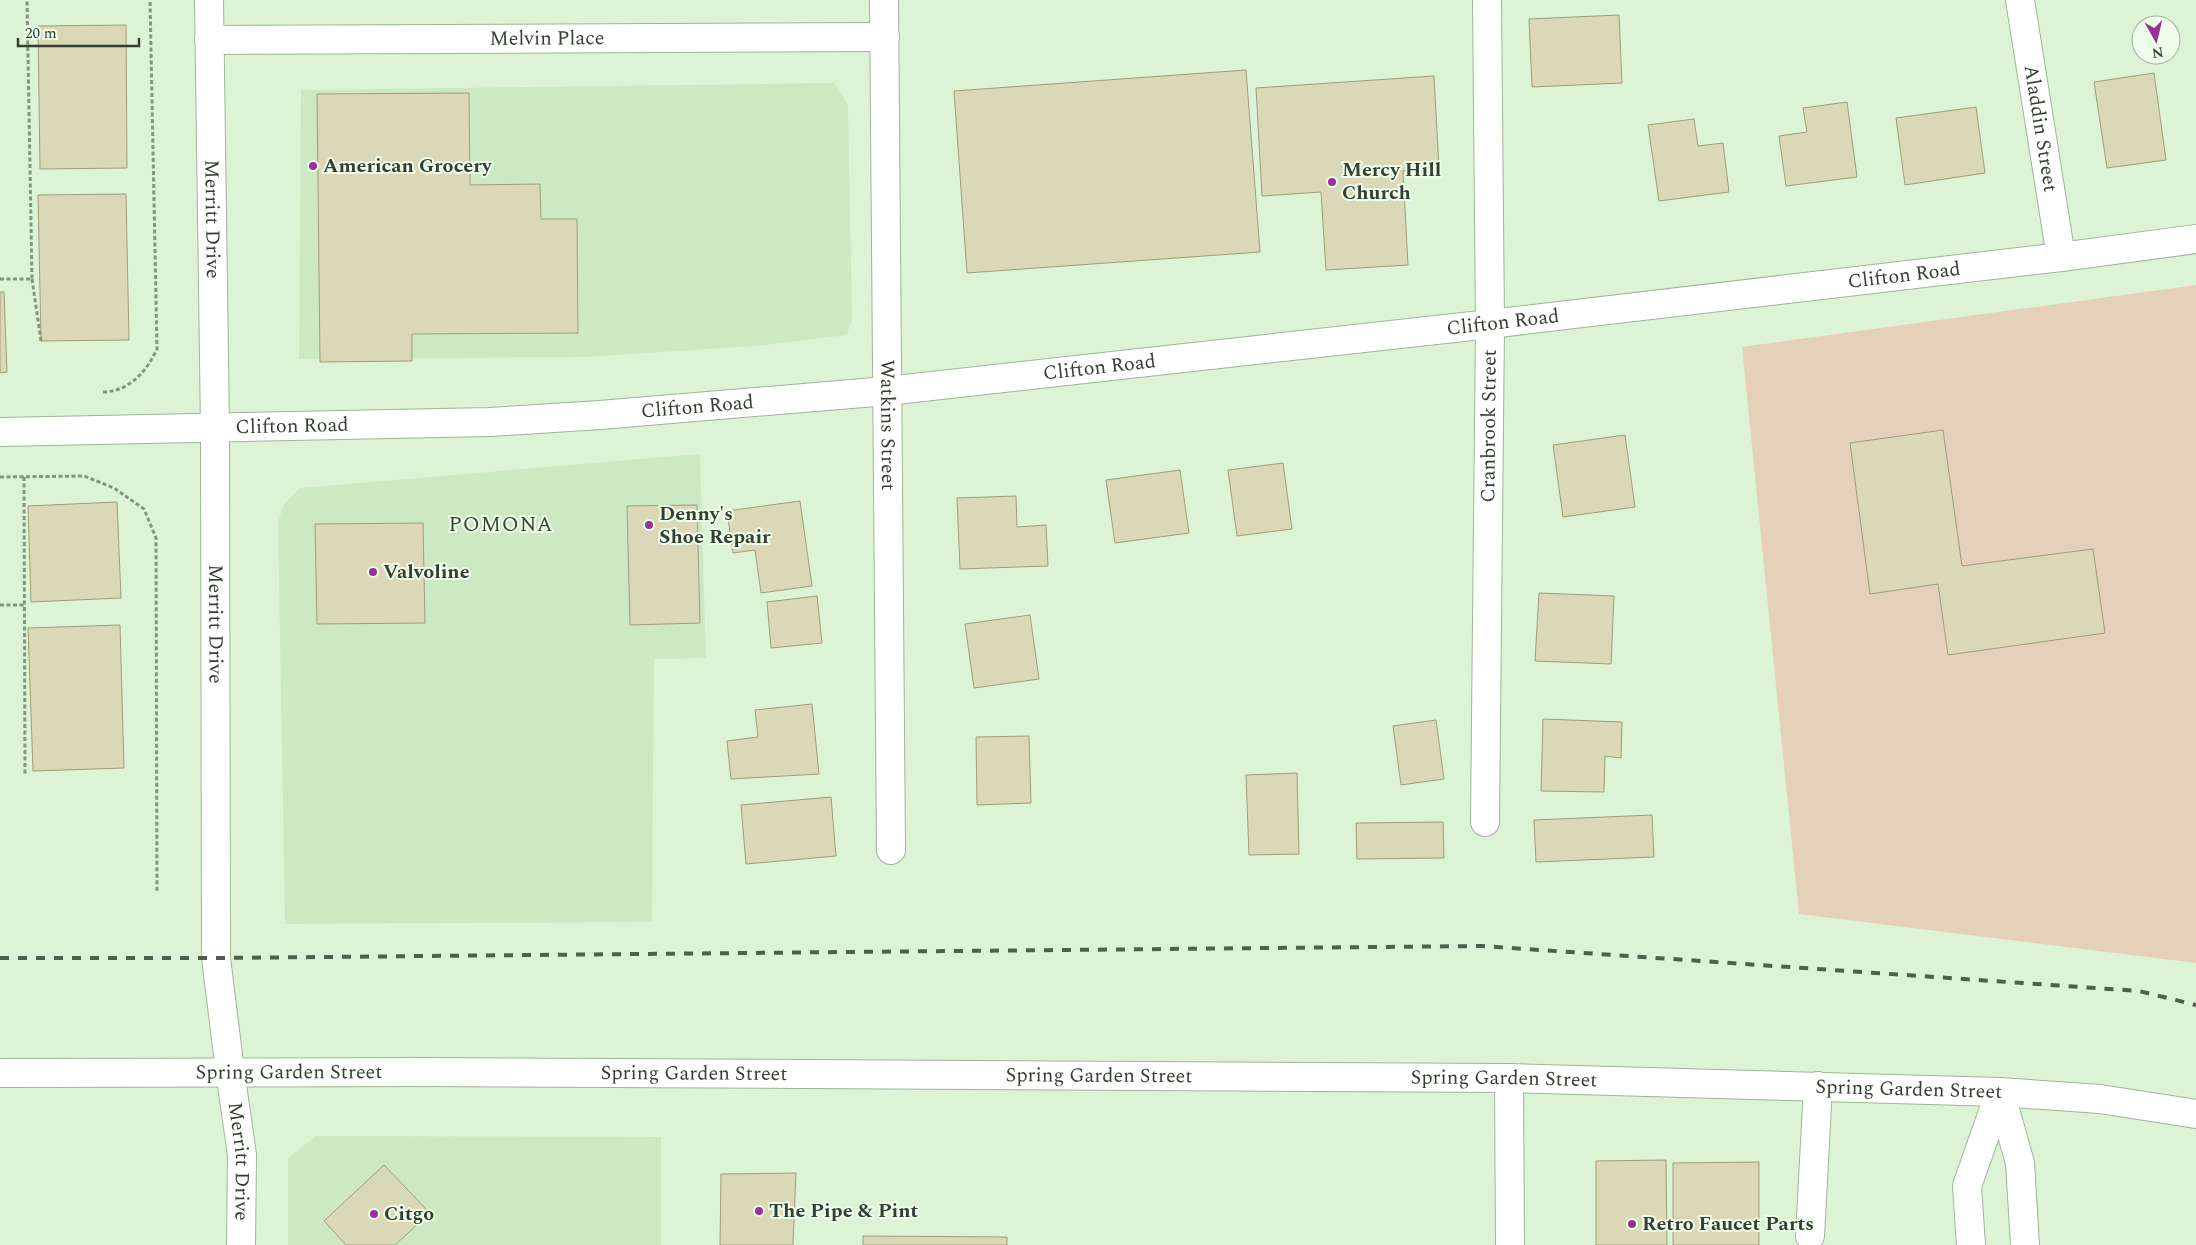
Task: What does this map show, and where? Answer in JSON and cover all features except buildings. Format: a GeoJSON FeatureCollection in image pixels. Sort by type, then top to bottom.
{"type":"FeatureCollection","features":[{"type":"Feature","properties":{"kind":"main road","name":"Merritt Drive"},"geometry":{"type":"LineString","coordinates":[[209,0],[215,429],[216,958],[242,1155],[241,1245]]}},
{"type":"Feature","properties":{"kind":"main road","name":"Watkins Street"},"geometry":{"type":"LineString","coordinates":[[884,0],[891,850]]}},
{"type":"Feature","properties":{"kind":"main road","name":"Cranbrook Street"},"geometry":{"type":"LineString","coordinates":[[1484,822],[1490,324],[1487,0]]}},
{"type":"Feature","properties":{"kind":"main road","name":"Aladdin Street"},"geometry":{"type":"LineString","coordinates":[[2020,0],[2061,258]]}},
{"type":"Feature","properties":{"kind":"main road","name":"Melvin Place"},"geometry":{"type":"LineString","coordinates":[[209,40],[885,37]]}},
{"type":"Feature","properties":{"kind":"main road","name":"Clifton Road"},"geometry":{"type":"LineString","coordinates":[[0,432],[499,422],[600,416],[887,391],[2061,258],[2196,239]]}},
{"type":"Feature","properties":{"kind":"main road","name":"Spring Garden Street"},"geometry":{"type":"LineString","coordinates":[[0,1073],[230,1072],[1509,1078],[2000,1092],[2100,1099],[2196,1114]]}},
{"type":"Feature","properties":{"kind":"main road"},"geometry":{"type":"LineString","coordinates":[[1509,1078],[1510,1245]]}},
{"type":"Feature","properties":{"kind":"main road"},"geometry":{"type":"LineString","coordinates":[[1810,1236],[1818,1086]]}},
{"type":"Feature","properties":{"kind":"main road"},"geometry":{"type":"LineString","coordinates":[[1971,1245],[1967,1186],[2000,1092]]}},
{"type":"Feature","properties":{"kind":"main road"},"geometry":{"type":"LineString","coordinates":[[2000,1092],[2020,1163],[2025,1245]]}},
{"type":"Feature","properties":{"kind":"path"},"geometry":{"type":"LineString","coordinates":[[27,0],[32,279],[41,341]]}},
{"type":"Feature","properties":{"kind":"path"},"geometry":{"type":"LineString","coordinates":[[97,392],[107,392],[129,386],[149,366],[157,349],[150,0]]}},
{"type":"Feature","properties":{"kind":"path"},"geometry":{"type":"LineString","coordinates":[[0,279],[32,279]]}},
{"type":"Feature","properties":{"kind":"path"},"geometry":{"type":"LineString","coordinates":[[0,477],[84,476],[114,488],[144,509],[156,538],[157,893]]}},
{"type":"Feature","properties":{"kind":"path"},"geometry":{"type":"LineString","coordinates":[[24,477],[25,774]]}},
{"type":"Feature","properties":{"kind":"path"},"geometry":{"type":"LineString","coordinates":[[0,605],[24,605]]}},
{"type":"Feature","properties":{"kind":"shaded area"},"geometry":{"type":"Polygon","coordinates":[[[834,83],[848,105],[852,318],[847,335],[755,346],[585,357],[299,359],[301,90],[834,83]]]}},
{"type":"Feature","properties":{"kind":"shaded area"},"geometry":{"type":"Polygon","coordinates":[[[2196,285],[2196,963],[1799,914],[1742,347],[2196,285]]]}},
{"type":"Feature","properties":{"kind":"shaded area"},"geometry":{"type":"Polygon","coordinates":[[[700,454],[706,658],[654,659],[652,922],[285,924],[278,523],[283,505],[300,488],[700,454]]]}},
{"type":"Feature","properties":{"kind":"shaded area"},"geometry":{"type":"Polygon","coordinates":[[[316,1136],[661,1137],[661,1245],[288,1245],[288,1158],[316,1136]]]}},
{"type":"Feature","properties":{"kind":"railway"},"geometry":{"type":"LineString","coordinates":[[0,958],[216,958],[1482,946],[2139,991],[2196,1005]]}},
{"type":"Feature","properties":{"kind":"place","name":"American Grocery"},"geometry":{"type":"Point","coordinates":[313,166]}},
{"type":"Feature","properties":{"kind":"place","name":"Mercy Hill Church"},"geometry":{"type":"Point","coordinates":[1332,182]}},
{"type":"Feature","properties":{"kind":"place","name":"Denny's Shoe Repair"},"geometry":{"type":"Point","coordinates":[649,525]}},
{"type":"Feature","properties":{"kind":"place","name":"Valvoline"},"geometry":{"type":"Point","coordinates":[373,572]}},
{"type":"Feature","properties":{"kind":"place","name":"The Pipe & Pint"},"geometry":{"type":"Point","coordinates":[759,1211]}},
{"type":"Feature","properties":{"kind":"place","name":"Citgo"},"geometry":{"type":"Point","coordinates":[374,1214]}},
{"type":"Feature","properties":{"kind":"place","name":"Retro Faucet Parts"},"geometry":{"type":"Point","coordinates":[1632,1224]}},
{"type":"Feature","properties":{"kind":"district","name":"POMONA"},"geometry":{"type":"Point","coordinates":[501,525]}}]}
